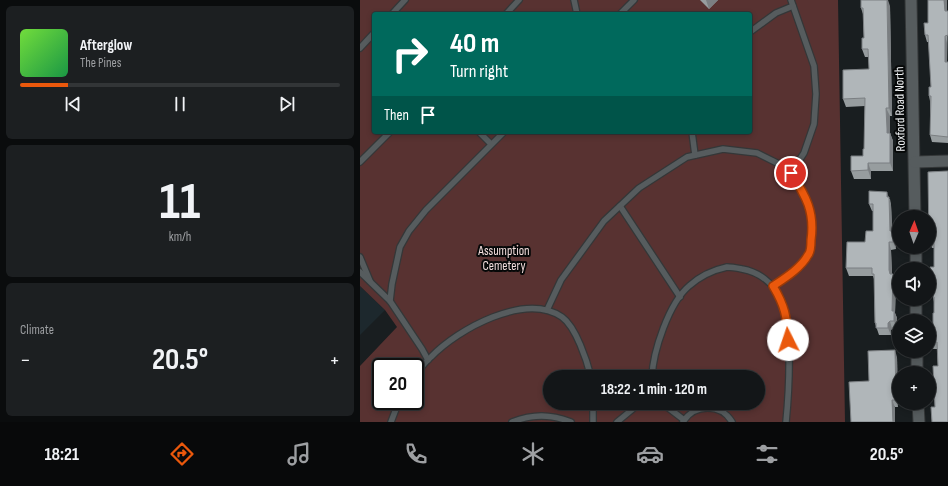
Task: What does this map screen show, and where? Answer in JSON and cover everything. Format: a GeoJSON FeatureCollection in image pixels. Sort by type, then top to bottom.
{"type":"FeatureCollection","features":[{"type":"Feature","properties":{"kind":"street","name":"Roxford Road North"},"geometry":{"type":"LineString","coordinates":[[911,0],[915,210]]}},
{"type":"Feature","properties":{"kind":"street"},"geometry":{"type":"LineString","coordinates":[[915,162],[948,161]]}},
{"type":"Feature","properties":{"kind":"street"},"geometry":{"type":"LineString","coordinates":[[918,410],[919,422]]}},
{"type":"Feature","properties":{"kind":"lane"},"geometry":{"type":"LineString","coordinates":[[394,12],[405,0]]}},
{"type":"Feature","properties":{"kind":"lane"},"geometry":{"type":"LineString","coordinates":[[508,12],[520,0]]}},
{"type":"Feature","properties":{"kind":"lane"},"geometry":{"type":"LineString","coordinates":[[574,0],[577,12]]}},
{"type":"Feature","properties":{"kind":"lane"},"geometry":{"type":"LineString","coordinates":[[622,12],[634,0]]}},
{"type":"Feature","properties":{"kind":"lane"},"geometry":{"type":"LineString","coordinates":[[791,0],[814,66],[816,94],[814,124],[804,153],[791,173]]}},
{"type":"Feature","properties":{"kind":"lane"},"geometry":{"type":"LineString","coordinates":[[752,31],[776,13],[793,6]]}},
{"type":"Feature","properties":{"kind":"lane"},"geometry":{"type":"LineString","coordinates":[[360,48],[372,35]]}},
{"type":"Feature","properties":{"kind":"lane"},"geometry":{"type":"LineString","coordinates":[[360,162],[388,134]]}},
{"type":"Feature","properties":{"kind":"lane"},"geometry":{"type":"LineString","coordinates":[[481,134],[491,144]]}},
{"type":"Feature","properties":{"kind":"lane"},"geometry":{"type":"LineString","coordinates":[[390,302],[392,284],[400,247],[409,231],[426,210],[502,134]]}},
{"type":"Feature","properties":{"kind":"lane"},"geometry":{"type":"LineString","coordinates":[[692,134],[695,155]]}},
{"type":"Feature","properties":{"kind":"lane"},"geometry":{"type":"LineString","coordinates":[[547,310],[561,280],[604,221],[639,188],[687,157],[723,149],[757,153],[779,164],[791,173],[805,196],[812,216],[812,235],[809,254],[797,268],[773,286]]}},
{"type":"Feature","properties":{"kind":"lane"},"geometry":{"type":"LineString","coordinates":[[620,206],[680,297]]}},
{"type":"Feature","properties":{"kind":"lane"},"geometry":{"type":"LineString","coordinates":[[360,256],[371,283]]}},
{"type":"Feature","properties":{"kind":"lane"},"geometry":{"type":"LineString","coordinates":[[653,370],[655,356],[663,327],[688,286],[711,271],[728,267],[752,271],[773,286],[781,299],[787,316],[788,404],[786,422]]}},
{"type":"Feature","properties":{"kind":"lane"},"geometry":{"type":"LineString","coordinates":[[360,272],[390,302],[428,360]]}},
{"type":"Feature","properties":{"kind":"lane"},"geometry":{"type":"LineString","coordinates":[[424,365],[449,342],[472,326],[499,315],[524,309],[547,310],[564,318],[576,335],[584,351],[589,370]]}},
{"type":"Feature","properties":{"kind":"lane"},"geometry":{"type":"LineString","coordinates":[[671,410],[684,421],[691,413],[699,409],[716,409],[725,413],[732,422]]}},
{"type":"Feature","properties":{"kind":"lane"},"geometry":{"type":"LineString","coordinates":[[391,422],[396,410]]}},
{"type":"Feature","properties":{"kind":"lane"},"geometry":{"type":"LineString","coordinates":[[593,410],[593,422]]}},
{"type":"Feature","properties":{"kind":"lane"},"geometry":{"type":"LineString","coordinates":[[617,422],[632,410]]}},
{"type":"Feature","properties":{"kind":"lane"},"geometry":{"type":"LineString","coordinates":[[512,422],[526,417],[543,415],[571,422]]}},
{"type":"Feature","properties":{"kind":"shaded area"},"geometry":{"type":"Polygon","coordinates":[[[360,286],[385,310],[360,335],[360,286]]]}},
{"type":"Feature","properties":{"kind":"green space","name":"Assumption Cemetery"},"geometry":{"type":"Polygon","coordinates":[[[360,0],[838,0],[845,422],[360,422],[360,366],[397,327],[385,310],[360,286],[360,0]]]}},
{"type":"Feature","properties":{"kind":"building"},"geometry":{"type":"Polygon","coordinates":[[[861,0],[887,0],[889,108],[886,108],[887,133],[890,133],[890,163],[868,163],[868,170],[851,171],[851,156],[863,156],[865,98],[843,99],[843,70],[869,69],[868,49],[862,49],[862,38],[864,38],[863,8],[861,8],[861,0]]]}},
{"type":"Feature","properties":{"kind":"building"},"geometry":{"type":"Polygon","coordinates":[[[928,0],[944,0],[945,11],[948,11],[948,35],[945,36],[945,62],[948,62],[948,137],[930,135],[931,96],[929,96],[929,87],[931,87],[928,35],[925,35],[924,23],[928,23],[928,0]]]}},
{"type":"Feature","properties":{"kind":"building"},"geometry":{"type":"Polygon","coordinates":[[[948,171],[948,422],[932,422],[931,410],[936,410],[936,366],[938,366],[936,314],[933,314],[934,306],[936,306],[936,262],[934,262],[934,254],[936,254],[936,210],[929,210],[928,172],[948,171]]]}},
{"type":"Feature","properties":{"kind":"building"},"geometry":{"type":"Polygon","coordinates":[[[869,191],[887,192],[887,197],[889,197],[890,231],[892,231],[892,242],[889,242],[889,270],[890,274],[892,274],[892,311],[894,311],[894,314],[892,314],[892,321],[888,323],[888,328],[876,328],[874,274],[872,274],[872,268],[846,268],[847,242],[865,242],[866,231],[873,231],[873,204],[869,204],[869,191]]]}},
{"type":"Feature","properties":{"kind":"building"},"geometry":{"type":"Polygon","coordinates":[[[892,350],[892,358],[895,358],[895,366],[892,366],[893,422],[851,422],[849,382],[869,381],[868,351],[892,350]]]}},
{"type":"Feature","properties":{"kind":"route"},"geometry":{"type":"LineString","coordinates":[[788,340],[787,316],[781,299],[773,286],[797,268],[809,254],[812,235],[812,216],[805,196],[791,173]]}}]}
